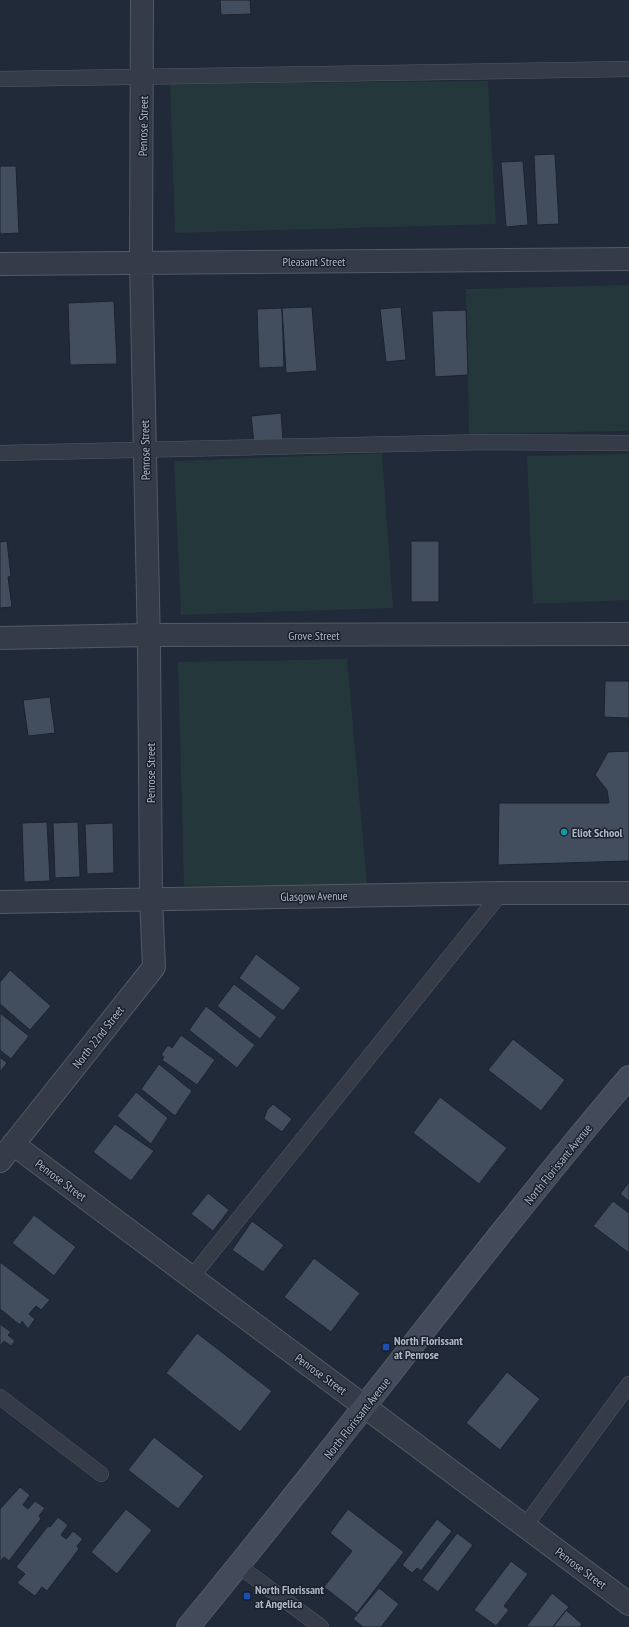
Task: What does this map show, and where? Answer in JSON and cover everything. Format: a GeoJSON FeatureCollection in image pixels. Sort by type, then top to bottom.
{"type":"FeatureCollection","features":[{"type":"Feature","properties":{"kind":"main road","name":"North Florissant Avenue"},"geometry":{"type":"LineString","coordinates":[[188,1627],[239,1566],[579,1136],[629,1077]]}},
{"type":"Feature","properties":{"kind":"street","name":"Penrose Street"},"geometry":{"type":"LineString","coordinates":[[142,0],[143,77],[141,262],[151,899]]}},
{"type":"Feature","properties":{"kind":"street","name":"Pleasant Street"},"geometry":{"type":"LineString","coordinates":[[0,264],[629,258]]}},
{"type":"Feature","properties":{"kind":"street","name":"Grove Street"},"geometry":{"type":"LineString","coordinates":[[0,638],[148,635],[629,634]]}},
{"type":"Feature","properties":{"kind":"street","name":"Glasgow Avenue"},"geometry":{"type":"LineString","coordinates":[[0,902],[629,893]]}},
{"type":"Feature","properties":{"kind":"street","name":"North 22nd Street"},"geometry":{"type":"LineString","coordinates":[[0,1161],[154,967],[151,899]]}},
{"type":"Feature","properties":{"kind":"street","name":"Penrose Street"},"geometry":{"type":"LineString","coordinates":[[13,1144],[629,1604]]}},
{"type":"Feature","properties":{"kind":"lane"},"geometry":{"type":"LineString","coordinates":[[0,79],[629,69]]}},
{"type":"Feature","properties":{"kind":"lane"},"geometry":{"type":"LineString","coordinates":[[0,453],[145,451],[486,442],[629,443]]}},
{"type":"Feature","properties":{"kind":"lane"},"geometry":{"type":"LineString","coordinates":[[191,1278],[501,894]]}},
{"type":"Feature","properties":{"kind":"lane"},"geometry":{"type":"LineString","coordinates":[[525,1526],[629,1384]]}},
{"type":"Feature","properties":{"kind":"lane"},"geometry":{"type":"LineString","coordinates":[[0,1397],[101,1474]]}},
{"type":"Feature","properties":{"kind":"lane"},"geometry":{"type":"LineString","coordinates":[[239,1566],[321,1627]]}},
{"type":"Feature","properties":{"kind":"shaded area"},"geometry":{"type":"Polygon","coordinates":[[[488,81],[496,224],[175,233],[170,84],[488,81]]]}},
{"type":"Feature","properties":{"kind":"shaded area"},"geometry":{"type":"Polygon","coordinates":[[[629,285],[629,431],[469,434],[466,289],[629,285]]]}},
{"type":"Feature","properties":{"kind":"shaded area"},"geometry":{"type":"Polygon","coordinates":[[[382,453],[393,608],[181,615],[174,461],[382,453]]]}},
{"type":"Feature","properties":{"kind":"shaded area"},"geometry":{"type":"Polygon","coordinates":[[[629,454],[629,600],[533,604],[527,456],[629,454]]]}},
{"type":"Feature","properties":{"kind":"shaded area"},"geometry":{"type":"Polygon","coordinates":[[[347,659],[367,884],[184,886],[178,662],[347,659]]]}},
{"type":"Feature","properties":{"kind":"building"},"geometry":{"type":"Polygon","coordinates":[[[220,0],[250,0],[251,14],[221,15],[220,0]]]}},
{"type":"Feature","properties":{"kind":"building"},"geometry":{"type":"Polygon","coordinates":[[[555,154],[559,224],[537,225],[534,155],[555,154]]]}},
{"type":"Feature","properties":{"kind":"building"},"geometry":{"type":"Polygon","coordinates":[[[523,161],[528,225],[506,227],[501,162],[523,161]]]}},
{"type":"Feature","properties":{"kind":"building"},"geometry":{"type":"Polygon","coordinates":[[[0,166],[16,166],[19,233],[0,234],[0,166]]]}},
{"type":"Feature","properties":{"kind":"building"},"geometry":{"type":"Polygon","coordinates":[[[114,301],[117,364],[70,365],[68,303],[114,301]]]}},
{"type":"Feature","properties":{"kind":"building"},"geometry":{"type":"Polygon","coordinates":[[[312,307],[317,371],[286,373],[282,308],[312,307]]]}},
{"type":"Feature","properties":{"kind":"building"},"geometry":{"type":"Polygon","coordinates":[[[401,307],[406,360],[386,362],[380,309],[401,307]]]}},
{"type":"Feature","properties":{"kind":"building"},"geometry":{"type":"Polygon","coordinates":[[[282,308],[284,367],[259,368],[257,309],[282,308]]]}},
{"type":"Feature","properties":{"kind":"building"},"geometry":{"type":"Polygon","coordinates":[[[466,310],[468,375],[435,377],[432,311],[466,310]]]}},
{"type":"Feature","properties":{"kind":"building"},"geometry":{"type":"Polygon","coordinates":[[[281,413],[283,440],[254,443],[251,416],[281,413]]]}},
{"type":"Feature","properties":{"kind":"building"},"geometry":{"type":"Polygon","coordinates":[[[7,541],[11,576],[8,577],[12,607],[0,608],[0,542],[7,541]]]}},
{"type":"Feature","properties":{"kind":"building"},"geometry":{"type":"Polygon","coordinates":[[[411,541],[439,541],[439,602],[411,602],[411,541]]]}},
{"type":"Feature","properties":{"kind":"building"},"geometry":{"type":"Polygon","coordinates":[[[605,681],[629,681],[629,726],[628,718],[604,717],[605,681]]]}},
{"type":"Feature","properties":{"kind":"building"},"geometry":{"type":"Polygon","coordinates":[[[50,697],[55,733],[28,736],[23,700],[50,697]]]}},
{"type":"Feature","properties":{"kind":"building","name":"Eliot School"},"geometry":{"type":"Polygon","coordinates":[[[629,751],[629,861],[498,865],[499,803],[609,803],[607,790],[595,775],[608,752],[629,751]]]}},
{"type":"Feature","properties":{"kind":"building"},"geometry":{"type":"Polygon","coordinates":[[[47,822],[50,881],[24,882],[22,823],[47,822]]]}},
{"type":"Feature","properties":{"kind":"building"},"geometry":{"type":"Polygon","coordinates":[[[78,822],[80,877],[55,878],[53,823],[78,822]]]}},
{"type":"Feature","properties":{"kind":"building"},"geometry":{"type":"Polygon","coordinates":[[[113,823],[114,873],[87,874],[85,824],[113,823]]]}},
{"type":"Feature","properties":{"kind":"building"},"geometry":{"type":"Polygon","coordinates":[[[256,954],[301,988],[283,1011],[239,978],[256,954]]]}},
{"type":"Feature","properties":{"kind":"building"},"geometry":{"type":"Polygon","coordinates":[[[10,970],[51,1006],[30,1030],[0,1004],[0,982],[10,970]]]}},
{"type":"Feature","properties":{"kind":"building"},"geometry":{"type":"Polygon","coordinates":[[[234,984],[277,1017],[260,1039],[217,1006],[234,984]]]}},
{"type":"Feature","properties":{"kind":"building"},"geometry":{"type":"Polygon","coordinates":[[[206,1006],[255,1045],[237,1068],[189,1030],[206,1006]]]}},
{"type":"Feature","properties":{"kind":"building"},"geometry":{"type":"Polygon","coordinates":[[[0,1013],[29,1036],[11,1059],[0,1050],[0,1013]]]}},
{"type":"Feature","properties":{"kind":"building"},"geometry":{"type":"Polygon","coordinates":[[[181,1035],[215,1060],[197,1085],[162,1060],[164,1057],[161,1055],[168,1045],[172,1048],[181,1035]]]}},
{"type":"Feature","properties":{"kind":"building"},"geometry":{"type":"Polygon","coordinates":[[[513,1039],[565,1080],[541,1111],[488,1070],[513,1039]]]}},
{"type":"Feature","properties":{"kind":"building"},"geometry":{"type":"Polygon","coordinates":[[[0,1057],[7,1063],[0,1072],[0,1057]]]}},
{"type":"Feature","properties":{"kind":"building"},"geometry":{"type":"Polygon","coordinates":[[[159,1064],[192,1091],[175,1116],[141,1089],[159,1064]]]}},
{"type":"Feature","properties":{"kind":"building"},"geometry":{"type":"Polygon","coordinates":[[[136,1092],[168,1118],[151,1144],[117,1116],[136,1092]]]}},
{"type":"Feature","properties":{"kind":"building"},"geometry":{"type":"Polygon","coordinates":[[[440,1097],[507,1148],[479,1184],[413,1133],[440,1097]]]}},
{"type":"Feature","properties":{"kind":"building"},"geometry":{"type":"Polygon","coordinates":[[[273,1104],[292,1119],[282,1132],[264,1119],[267,1110],[273,1104]]]}},
{"type":"Feature","properties":{"kind":"building"},"geometry":{"type":"Polygon","coordinates":[[[115,1124],[154,1151],[131,1181],[93,1152],[115,1124]]]}},
{"type":"Feature","properties":{"kind":"building"},"geometry":{"type":"Polygon","coordinates":[[[629,1182],[629,1201],[620,1194],[629,1182]]]}},
{"type":"Feature","properties":{"kind":"building"},"geometry":{"type":"Polygon","coordinates":[[[208,1193],[229,1210],[213,1231],[191,1214],[208,1193]]]}},
{"type":"Feature","properties":{"kind":"building"},"geometry":{"type":"Polygon","coordinates":[[[613,1201],[629,1213],[629,1253],[593,1226],[613,1201]]]}},
{"type":"Feature","properties":{"kind":"building"},"geometry":{"type":"Polygon","coordinates":[[[34,1215],[76,1247],[54,1276],[12,1243],[34,1215]]]}},
{"type":"Feature","properties":{"kind":"building"},"geometry":{"type":"Polygon","coordinates":[[[252,1221],[284,1245],[263,1272],[232,1250],[252,1221]]]}},
{"type":"Feature","properties":{"kind":"building"},"geometry":{"type":"Polygon","coordinates":[[[314,1258],[360,1293],[331,1332],[284,1297],[314,1258]]]}},
{"type":"Feature","properties":{"kind":"building"},"geometry":{"type":"Polygon","coordinates":[[[0,1262],[50,1300],[41,1310],[36,1306],[29,1314],[35,1319],[28,1329],[22,1321],[20,1325],[0,1309],[0,1262]]]}},
{"type":"Feature","properties":{"kind":"building"},"geometry":{"type":"Polygon","coordinates":[[[0,1324],[11,1332],[8,1335],[15,1341],[11,1346],[4,1341],[0,1346],[0,1324]]]}},
{"type":"Feature","properties":{"kind":"building"},"geometry":{"type":"Polygon","coordinates":[[[197,1333],[272,1391],[240,1432],[166,1373],[197,1333]]]}},
{"type":"Feature","properties":{"kind":"building"},"geometry":{"type":"Polygon","coordinates":[[[507,1372],[540,1399],[500,1450],[466,1423],[507,1372]]]}},
{"type":"Feature","properties":{"kind":"building"},"geometry":{"type":"Polygon","coordinates":[[[154,1437],[204,1476],[178,1509],[128,1470],[154,1437]]]}},
{"type":"Feature","properties":{"kind":"building"},"geometry":{"type":"Polygon","coordinates":[[[20,1487],[30,1495],[23,1505],[28,1509],[35,1501],[45,1508],[39,1516],[41,1519],[9,1561],[4,1557],[0,1562],[0,1509],[20,1487]]]}},
{"type":"Feature","properties":{"kind":"building"},"geometry":{"type":"Polygon","coordinates":[[[126,1509],[152,1530],[117,1574],[91,1552],[126,1509]]]}},
{"type":"Feature","properties":{"kind":"building"},"geometry":{"type":"Polygon","coordinates":[[[348,1509],[404,1552],[357,1613],[324,1587],[352,1551],[330,1533],[348,1509]]]}},
{"type":"Feature","properties":{"kind":"building"},"geometry":{"type":"Polygon","coordinates":[[[58,1517],[68,1525],[61,1535],[66,1539],[73,1531],[83,1539],[77,1546],[79,1549],[47,1591],[42,1587],[35,1596],[17,1583],[25,1574],[16,1567],[48,1526],[50,1527],[58,1517]]]}},
{"type":"Feature","properties":{"kind":"building"},"geometry":{"type":"Polygon","coordinates":[[[437,1519],[452,1531],[421,1571],[417,1568],[412,1573],[402,1565],[437,1519]]]}},
{"type":"Feature","properties":{"kind":"building"},"geometry":{"type":"Polygon","coordinates":[[[457,1533],[473,1545],[438,1592],[422,1580],[457,1533]]]}},
{"type":"Feature","properties":{"kind":"building"},"geometry":{"type":"Polygon","coordinates":[[[511,1561],[528,1574],[504,1606],[509,1610],[496,1626],[474,1610],[511,1561]]]}},
{"type":"Feature","properties":{"kind":"building"},"geometry":{"type":"Polygon","coordinates":[[[379,1588],[399,1604],[381,1627],[363,1627],[353,1619],[379,1588]]]}},
{"type":"Feature","properties":{"kind":"building"},"geometry":{"type":"Polygon","coordinates":[[[552,1593],[569,1607],[553,1627],[526,1627],[552,1593]]]}},
{"type":"Feature","properties":{"kind":"building"},"geometry":{"type":"Polygon","coordinates":[[[566,1610],[582,1624],[580,1627],[553,1627],[566,1610]]]}},
{"type":"Feature","properties":{"kind":"place","name":"Eliot School"},"geometry":{"type":"Point","coordinates":[564,832]}},
{"type":"Feature","properties":{"kind":"place","name":"North Florissant at Penrose"},"geometry":{"type":"Point","coordinates":[386,1347]}},
{"type":"Feature","properties":{"kind":"place","name":"North Florissant at Angelica"},"geometry":{"type":"Point","coordinates":[247,1596]}}]}
